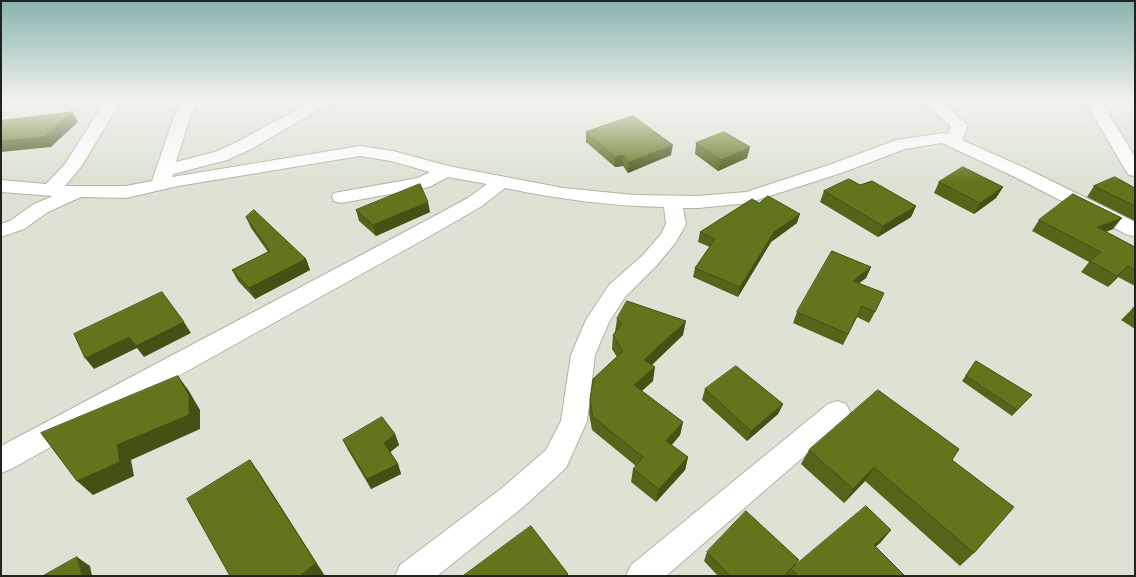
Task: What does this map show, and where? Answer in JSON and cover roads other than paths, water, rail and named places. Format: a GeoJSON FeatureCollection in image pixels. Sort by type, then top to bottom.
{"type":"FeatureCollection","features":[{"type":"Feature","properties":{"kind":"street"},"geometry":{"type":"LineString","coordinates":[[50,191],[72,167],[95,128]]}},
{"type":"Feature","properties":{"kind":"street"},"geometry":{"type":"LineString","coordinates":[[162,178],[178,128]]}},
{"type":"Feature","properties":{"kind":"street"},"geometry":{"type":"LineString","coordinates":[[1,186],[50,191],[126,192],[222,156],[275,128]]}},
{"type":"Feature","properties":{"kind":"street"},"geometry":{"type":"LineString","coordinates":[[954,142],[959,128]]}},
{"type":"Feature","properties":{"kind":"street"},"geometry":{"type":"LineString","coordinates":[[1109,128],[1135,171]]}},
{"type":"Feature","properties":{"kind":"street"},"geometry":{"type":"LineString","coordinates":[[162,178],[360,151],[393,156],[446,171],[570,194],[634,201],[698,202],[748,197],[835,169],[902,144],[944,138],[1021,173],[1135,230]]}},
{"type":"Feature","properties":{"kind":"street"},"geometry":{"type":"LineString","coordinates":[[341,197],[423,183],[446,171]]}},
{"type":"Feature","properties":{"kind":"street"},"geometry":{"type":"LineString","coordinates":[[1,460],[423,231],[474,202],[502,182]]}},
{"type":"Feature","properties":{"kind":"street"},"geometry":{"type":"LineString","coordinates":[[1,231],[17,225],[41,208],[79,192]]}},
{"type":"Feature","properties":{"kind":"street"},"geometry":{"type":"LineString","coordinates":[[411,576],[512,498],[556,459],[574,421],[583,354],[598,320],[617,291],[650,260],[669,237],[676,224],[672,202]]}},
{"type":"Feature","properties":{"kind":"street"},"geometry":{"type":"LineString","coordinates":[[642,576],[837,412]]}}]}
